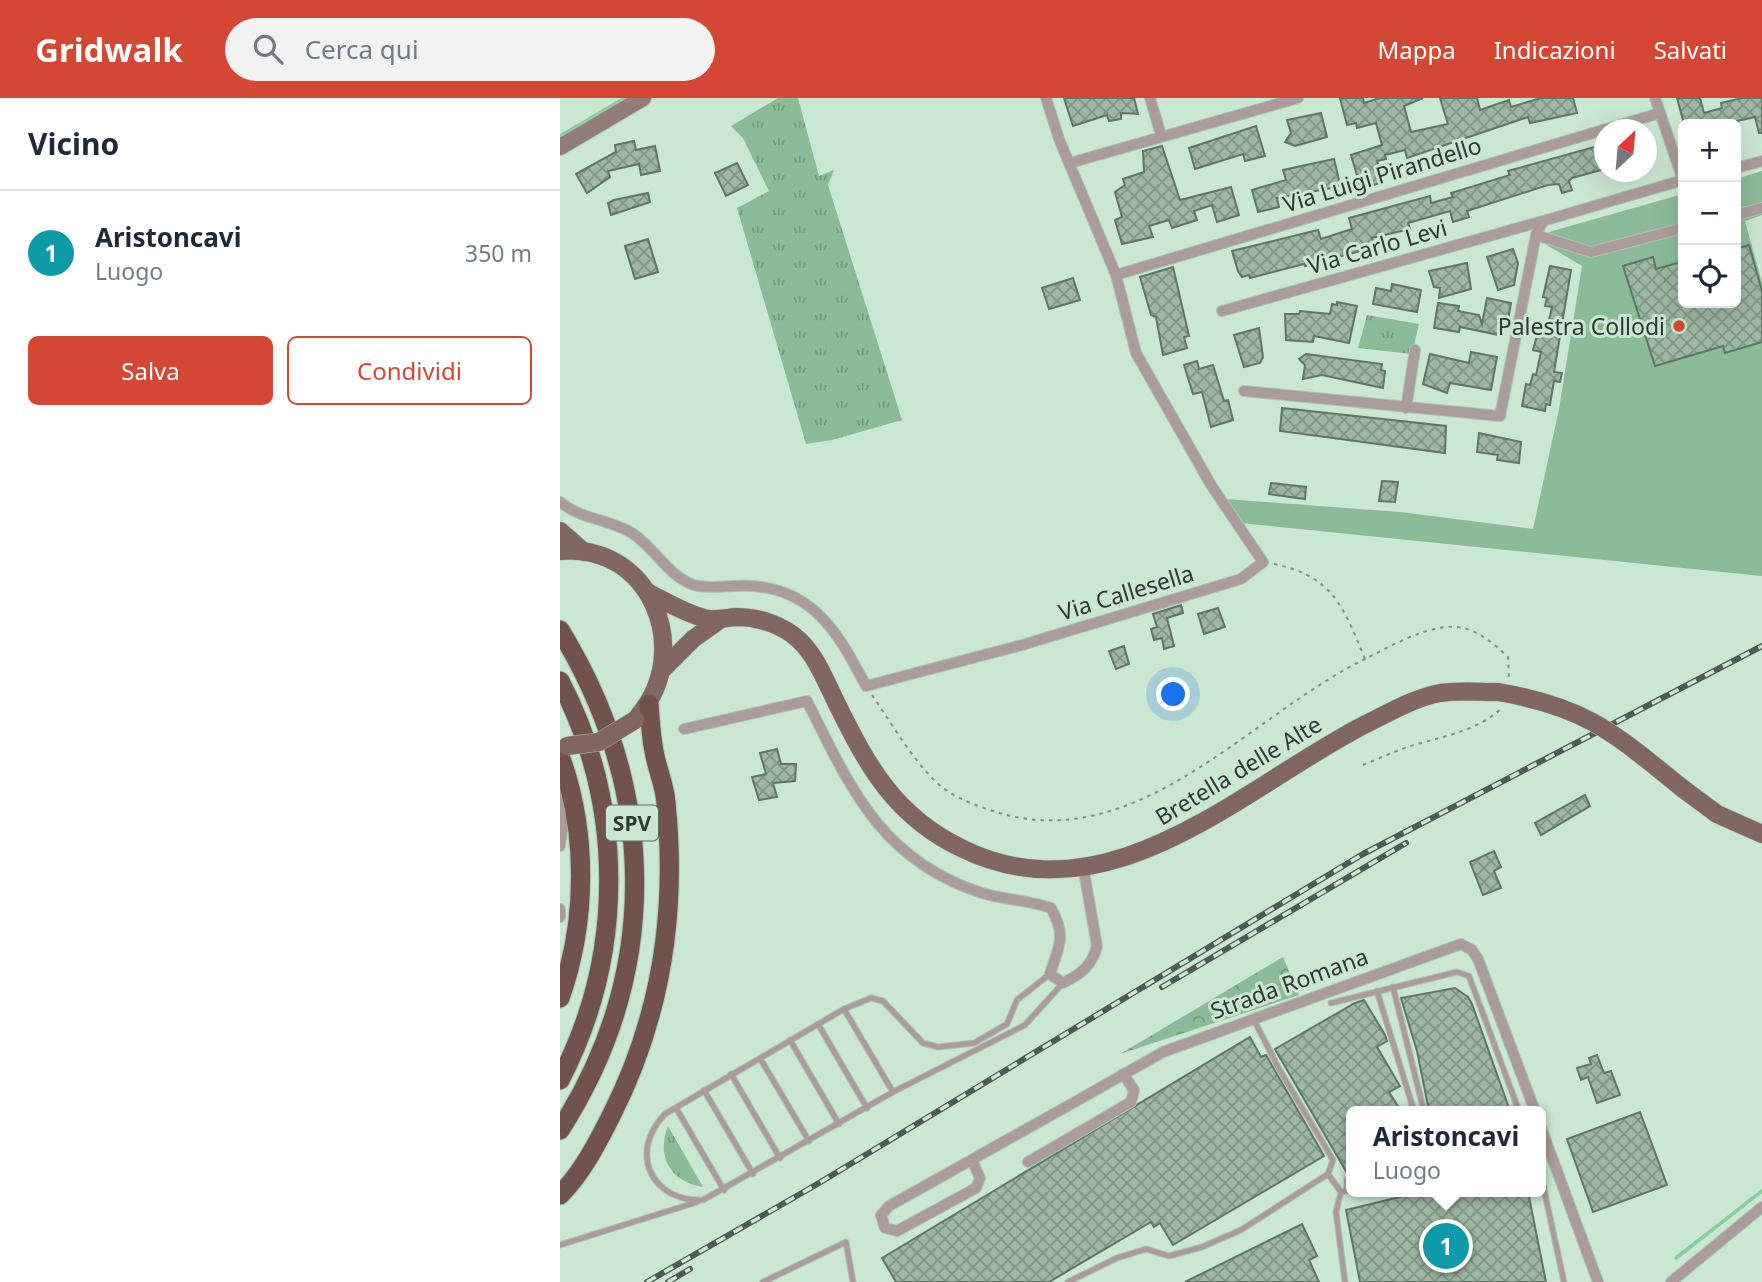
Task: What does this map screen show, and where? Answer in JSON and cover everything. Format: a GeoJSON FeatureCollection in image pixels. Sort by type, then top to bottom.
{"type":"FeatureCollection","features":[{"type":"Feature","properties":{"kind":"highway","name":"SPV"},"geometry":{"type":"LineString","coordinates":[[560,630],[595,693],[613,740],[632,823],[635,893],[630,949],[614,1017],[592,1073],[560,1130]]}},
{"type":"Feature","properties":{"kind":"highway","name":"SPV"},"geometry":{"type":"LineString","coordinates":[[560,681],[595,769],[603,805],[610,869],[607,927],[598,980],[582,1033],[560,1080]]}},
{"type":"Feature","properties":{"kind":"highway"},"geometry":{"type":"LineString","coordinates":[[560,1195],[597,1145],[631,1078],[653,1010],[668,934],[671,873],[666,800],[654,752],[649,704]]}},
{"type":"Feature","properties":{"kind":"highway"},"geometry":{"type":"LineString","coordinates":[[560,998],[568,975],[580,906],[575,819],[562,750]]}},
{"type":"Feature","properties":{"kind":"main road"},"geometry":{"type":"LineString","coordinates":[[560,147],[643,98]]}},
{"type":"Feature","properties":{"kind":"main road"},"geometry":{"type":"LineString","coordinates":[[560,531],[584,552]]}},
{"type":"Feature","properties":{"kind":"main road"},"geometry":{"type":"LineString","coordinates":[[560,551],[584,552],[620,566],[647,592],[655,606],[664,637],[663,669],[649,704],[635,720],[599,742],[562,750]]}},
{"type":"Feature","properties":{"kind":"main road","name":"Bretella delle Alte"},"geometry":{"type":"LineString","coordinates":[[647,592],[706,619],[740,617],[770,622],[800,641],[812,655],[870,769],[901,807],[920,823],[985,859],[1043,868],[1083,866],[1156,847],[1196,827],[1303,759],[1399,707],[1440,693],[1504,693],[1544,699],[1583,714],[1606,727],[1717,814],[1762,834]]}},
{"type":"Feature","properties":{"kind":"main road"},"geometry":{"type":"LineString","coordinates":[[663,669],[693,639],[723,618]]}},
{"type":"Feature","properties":{"kind":"street"},"geometry":{"type":"LineString","coordinates":[[1046,98],[1116,275],[1136,353],[1211,485],[1263,562]]}},
{"type":"Feature","properties":{"kind":"street"},"geometry":{"type":"LineString","coordinates":[[1150,98],[1161,135]]}},
{"type":"Feature","properties":{"kind":"street"},"geometry":{"type":"LineString","coordinates":[[1070,163],[1298,98]]}},
{"type":"Feature","properties":{"kind":"street"},"geometry":{"type":"LineString","coordinates":[[1655,98],[1678,165]]}},
{"type":"Feature","properties":{"kind":"street","name":"Via Luigi Pirandello"},"geometry":{"type":"LineString","coordinates":[[1116,275],[1660,113]]}},
{"type":"Feature","properties":{"kind":"street"},"geometry":{"type":"LineString","coordinates":[[1741,167],[1762,161]]}},
{"type":"Feature","properties":{"kind":"street","name":"Via Carlo Levi"},"geometry":{"type":"LineString","coordinates":[[1222,311],[1678,181]]}},
{"type":"Feature","properties":{"kind":"street"},"geometry":{"type":"LineString","coordinates":[[1741,214],[1762,208]]}},
{"type":"Feature","properties":{"kind":"street"},"geometry":{"type":"LineString","coordinates":[[1244,391],[1500,416],[1536,235],[1543,221]]}},
{"type":"Feature","properties":{"kind":"street"},"geometry":{"type":"LineString","coordinates":[[1536,235],[1591,252],[1678,229]]}},
{"type":"Feature","properties":{"kind":"street"},"geometry":{"type":"LineString","coordinates":[[1406,408],[1415,350]]}},
{"type":"Feature","properties":{"kind":"street"},"geometry":{"type":"LineString","coordinates":[[560,502],[571,511],[589,519],[612,523],[635,535],[674,572],[691,584],[708,588],[749,585],[786,591],[811,606],[830,624],[866,686]]}},
{"type":"Feature","properties":{"kind":"street","name":"Via Callesella"},"geometry":{"type":"LineString","coordinates":[[866,686],[1035,641],[1241,579],[1263,562]]}},
{"type":"Feature","properties":{"kind":"street"},"geometry":{"type":"LineString","coordinates":[[684,729],[807,701],[861,804],[878,826],[903,849],[922,863],[967,887],[1051,908],[1059,923],[1062,940],[1050,974],[1063,983],[1082,974],[1094,959],[1097,946],[1083,866]]}},
{"type":"Feature","properties":{"kind":"street"},"geometry":{"type":"LineString","coordinates":[[560,794],[564,817],[560,846]]}},
{"type":"Feature","properties":{"kind":"street"},"geometry":{"type":"LineString","coordinates":[[560,909],[560,917]]}},
{"type":"Feature","properties":{"kind":"street","name":"Strada Romana"},"geometry":{"type":"LineString","coordinates":[[972,1160],[980,1178],[976,1188],[897,1231],[885,1228],[881,1215],[889,1206],[1180,1044],[1461,944],[1472,950],[1478,958],[1533,1106]]}},
{"type":"Feature","properties":{"kind":"street"},"geometry":{"type":"LineString","coordinates":[[1028,1162],[1130,1102],[1135,1090],[1124,1074]]}},
{"type":"Feature","properties":{"kind":"street"},"geometry":{"type":"LineString","coordinates":[[1546,1139],[1598,1282]]}},
{"type":"Feature","properties":{"kind":"street"},"geometry":{"type":"LineString","coordinates":[[1671,1282],[1762,1207]]}},
{"type":"Feature","properties":{"kind":"lane"},"geometry":{"type":"LineString","coordinates":[[1331,1003],[1457,972],[1469,976],[1517,1106]]}},
{"type":"Feature","properties":{"kind":"lane"},"geometry":{"type":"LineString","coordinates":[[703,1200],[690,1200],[666,1192],[650,1172],[646,1160],[649,1134],[664,1114],[844,1009],[871,998],[883,1001],[923,1043],[938,1047],[974,1043],[1007,1024],[1017,1000],[1050,974]]}},
{"type":"Feature","properties":{"kind":"lane"},"geometry":{"type":"LineString","coordinates":[[560,1245],[703,1200],[724,1190],[893,1092],[1025,1025],[1063,983]]}},
{"type":"Feature","properties":{"kind":"lane"},"geometry":{"type":"LineString","coordinates":[[1393,987],[1423,1106]]}},
{"type":"Feature","properties":{"kind":"lane"},"geometry":{"type":"LineString","coordinates":[[1377,990],[1412,1106]]}},
{"type":"Feature","properties":{"kind":"lane"},"geometry":{"type":"LineString","coordinates":[[844,1009],[893,1092]]}},
{"type":"Feature","properties":{"kind":"lane"},"geometry":{"type":"LineString","coordinates":[[1068,1282],[1117,1258],[1146,1249],[1169,1256],[1202,1247],[1241,1230],[1328,1174],[1333,1160],[1278,1067],[1253,1018]]}},
{"type":"Feature","properties":{"kind":"lane"},"geometry":{"type":"LineString","coordinates":[[818,1024],[867,1108]]}},
{"type":"Feature","properties":{"kind":"lane"},"geometry":{"type":"LineString","coordinates":[[790,1040],[839,1124]]}},
{"type":"Feature","properties":{"kind":"lane"},"geometry":{"type":"LineString","coordinates":[[760,1058],[809,1141]]}},
{"type":"Feature","properties":{"kind":"lane"},"geometry":{"type":"LineString","coordinates":[[731,1074],[780,1158]]}},
{"type":"Feature","properties":{"kind":"lane"},"geometry":{"type":"LineString","coordinates":[[704,1090],[753,1174]]}},
{"type":"Feature","properties":{"kind":"lane"},"geometry":{"type":"LineString","coordinates":[[676,1108],[724,1190]]}},
{"type":"Feature","properties":{"kind":"lane"},"geometry":{"type":"LineString","coordinates":[[1328,1174],[1346,1189]]}},
{"type":"Feature","properties":{"kind":"lane"},"geometry":{"type":"LineString","coordinates":[[1345,1282],[1336,1212],[1346,1192]]}},
{"type":"Feature","properties":{"kind":"lane"},"geometry":{"type":"LineString","coordinates":[[1546,1196],[1563,1282]]}},
{"type":"Feature","properties":{"kind":"lane"},"geometry":{"type":"LineString","coordinates":[[763,1282],[846,1242],[853,1282]]}},
{"type":"Feature","properties":{"kind":"path"},"geometry":{"type":"LineString","coordinates":[[1263,562],[1287,566],[1329,590],[1341,603],[1365,659]]}},
{"type":"Feature","properties":{"kind":"path"},"geometry":{"type":"LineString","coordinates":[[866,686],[905,744],[936,782],[972,804],[1019,819],[1083,819],[1126,806],[1184,777],[1333,675],[1419,633],[1461,627],[1486,638],[1508,657],[1504,693],[1486,723],[1452,736],[1412,745],[1363,765]]}},
{"type":"Feature","properties":{"kind":"green space"},"geometry":{"type":"Polygon","coordinates":[[[778,98],[798,98],[819,176],[834,170],[828,185],[902,420],[832,440],[806,444],[737,208],[769,191],[743,138],[731,126],[778,98]]]}},
{"type":"Feature","properties":{"kind":"green space"},"geometry":{"type":"Polygon","coordinates":[[[1762,171],[1762,215],[1745,221],[1762,283],[1762,576],[1241,523],[1225,499],[1400,512],[1533,529],[1559,409],[1582,266],[1545,244],[1549,232],[1678,195],[1678,308],[1741,308],[1741,177],[1762,171]]]}},
{"type":"Feature","properties":{"kind":"green space"},"geometry":{"type":"Polygon","coordinates":[[[1367,315],[1419,324],[1412,354],[1358,348],[1367,315]]]}},
{"type":"Feature","properties":{"kind":"green space"},"geometry":{"type":"Polygon","coordinates":[[[1283,957],[1299,995],[1120,1054],[1283,957]]]}},
{"type":"Feature","properties":{"kind":"green space"},"geometry":{"type":"Polygon","coordinates":[[[668,1126],[703,1187],[682,1180],[669,1166],[664,1147],[668,1126]]]}},
{"type":"Feature","properties":{"kind":"building"},"geometry":{"type":"Polygon","coordinates":[[[1064,98],[1134,98],[1138,114],[1121,113],[1121,119],[1109,121],[1107,115],[1073,126],[1064,98]]]}},
{"type":"Feature","properties":{"kind":"building"},"geometry":{"type":"Polygon","coordinates":[[[1340,98],[1363,98],[1364,103],[1380,98],[1423,98],[1404,106],[1411,132],[1448,124],[1440,98],[1477,98],[1480,110],[1509,100],[1511,107],[1541,98],[1573,98],[1577,113],[1530,123],[1528,117],[1407,158],[1405,150],[1385,155],[1386,159],[1377,161],[1383,182],[1361,189],[1351,155],[1382,145],[1376,123],[1357,128],[1356,123],[1347,125],[1340,98]]]}},
{"type":"Feature","properties":{"kind":"building"},"geometry":{"type":"Polygon","coordinates":[[[1677,98],[1700,98],[1704,113],[1722,108],[1721,103],[1742,98],[1762,98],[1762,133],[1759,133],[1755,117],[1741,120],[1683,119],[1677,98]]]}},
{"type":"Feature","properties":{"kind":"building"},"geometry":{"type":"Polygon","coordinates":[[[1321,113],[1327,137],[1295,146],[1285,142],[1291,133],[1287,120],[1321,113]]]}},
{"type":"Feature","properties":{"kind":"building"},"geometry":{"type":"Polygon","coordinates":[[[1256,126],[1265,156],[1245,161],[1243,154],[1195,169],[1189,148],[1256,126]]]}},
{"type":"Feature","properties":{"kind":"building"},"geometry":{"type":"Polygon","coordinates":[[[634,141],[636,150],[655,146],[660,171],[641,175],[639,164],[608,171],[610,177],[587,193],[576,174],[616,152],[615,145],[634,141]]]}},
{"type":"Feature","properties":{"kind":"building"},"geometry":{"type":"Polygon","coordinates":[[[1162,146],[1180,200],[1231,187],[1239,215],[1217,222],[1212,205],[1194,211],[1197,220],[1172,228],[1169,220],[1149,226],[1153,237],[1122,244],[1115,220],[1122,217],[1115,192],[1125,185],[1123,179],[1144,172],[1143,151],[1162,146]]]}},
{"type":"Feature","properties":{"kind":"building"},"geometry":{"type":"Polygon","coordinates":[[[1594,147],[1594,172],[1572,178],[1569,181],[1572,190],[1562,193],[1559,184],[1548,185],[1467,211],[1469,217],[1453,222],[1450,211],[1408,223],[1410,229],[1372,238],[1375,247],[1305,266],[1304,264],[1250,278],[1249,275],[1242,277],[1238,271],[1232,251],[1318,230],[1321,239],[1352,229],[1349,218],[1430,196],[1431,203],[1453,197],[1451,193],[1510,175],[1508,171],[1594,147]]]}},
{"type":"Feature","properties":{"kind":"building"},"geometry":{"type":"Polygon","coordinates":[[[1334,159],[1340,184],[1337,187],[1277,198],[1279,207],[1258,212],[1252,190],[1286,180],[1283,170],[1334,159]]]}},
{"type":"Feature","properties":{"kind":"building"},"geometry":{"type":"Polygon","coordinates":[[[737,163],[748,185],[726,196],[715,173],[737,163]]]}},
{"type":"Feature","properties":{"kind":"building"},"geometry":{"type":"Polygon","coordinates":[[[648,193],[650,202],[611,215],[608,203],[648,193]]]}},
{"type":"Feature","properties":{"kind":"building"},"geometry":{"type":"Polygon","coordinates":[[[648,239],[658,272],[635,279],[625,246],[648,239]]]}},
{"type":"Feature","properties":{"kind":"building"},"geometry":{"type":"Polygon","coordinates":[[[1749,245],[1762,291],[1762,342],[1725,353],[1723,346],[1655,366],[1623,266],[1653,257],[1656,269],[1678,263],[1678,308],[1741,308],[1741,247],[1749,245]]]}},
{"type":"Feature","properties":{"kind":"building"},"geometry":{"type":"Polygon","coordinates":[[[1513,249],[1518,263],[1514,285],[1498,290],[1487,257],[1513,249]]]}},
{"type":"Feature","properties":{"kind":"building"},"geometry":{"type":"Polygon","coordinates":[[[1467,263],[1471,289],[1439,298],[1440,288],[1434,287],[1429,271],[1467,263]]]}},
{"type":"Feature","properties":{"kind":"building"},"geometry":{"type":"Polygon","coordinates":[[[1550,266],[1571,270],[1554,372],[1562,373],[1560,382],[1554,381],[1550,405],[1546,404],[1545,411],[1522,406],[1526,384],[1530,385],[1533,374],[1536,375],[1541,352],[1533,350],[1537,335],[1540,327],[1547,329],[1552,307],[1545,306],[1547,298],[1543,297],[1550,266]]]}},
{"type":"Feature","properties":{"kind":"building"},"geometry":{"type":"Polygon","coordinates":[[[1173,267],[1189,336],[1184,337],[1187,348],[1163,355],[1156,317],[1151,315],[1140,277],[1173,267]]]}},
{"type":"Feature","properties":{"kind":"building"},"geometry":{"type":"Polygon","coordinates":[[[1073,278],[1080,300],[1049,309],[1042,288],[1073,278]]]}},
{"type":"Feature","properties":{"kind":"building"},"geometry":{"type":"Polygon","coordinates":[[[1392,284],[1421,290],[1417,312],[1373,304],[1376,288],[1391,291],[1392,284]]]}},
{"type":"Feature","properties":{"kind":"building"},"geometry":{"type":"Polygon","coordinates":[[[1487,298],[1511,303],[1508,321],[1504,320],[1499,335],[1460,327],[1459,332],[1434,328],[1438,303],[1459,306],[1458,311],[1479,315],[1482,324],[1487,298]]]}},
{"type":"Feature","properties":{"kind":"building"},"geometry":{"type":"Polygon","coordinates":[[[1337,302],[1357,306],[1349,343],[1314,336],[1313,342],[1286,340],[1285,314],[1299,314],[1300,311],[1330,314],[1332,304],[1337,305],[1337,302]]]}},
{"type":"Feature","properties":{"kind":"building"},"geometry":{"type":"Polygon","coordinates":[[[1259,328],[1263,357],[1260,363],[1244,367],[1234,335],[1259,328]]]}},
{"type":"Feature","properties":{"kind":"building"},"geometry":{"type":"Polygon","coordinates":[[[1471,352],[1497,357],[1491,390],[1450,383],[1447,393],[1423,384],[1430,354],[1469,363],[1471,352]]]}},
{"type":"Feature","properties":{"kind":"building"},"geometry":{"type":"Polygon","coordinates":[[[1306,354],[1382,364],[1381,370],[1385,371],[1383,388],[1322,375],[1303,379],[1305,365],[1299,359],[1306,354]]]}},
{"type":"Feature","properties":{"kind":"building"},"geometry":{"type":"Polygon","coordinates":[[[1197,361],[1199,369],[1213,365],[1224,401],[1228,400],[1233,420],[1211,427],[1202,392],[1193,394],[1184,365],[1197,361]]]}},
{"type":"Feature","properties":{"kind":"building"},"geometry":{"type":"Polygon","coordinates":[[[1282,408],[1446,426],[1445,453],[1280,431],[1282,408]]]}},
{"type":"Feature","properties":{"kind":"building"},"geometry":{"type":"Polygon","coordinates":[[[1479,433],[1521,442],[1519,463],[1497,460],[1498,455],[1477,452],[1479,433]]]}},
{"type":"Feature","properties":{"kind":"building"},"geometry":{"type":"Polygon","coordinates":[[[1382,481],[1398,482],[1395,502],[1379,501],[1382,481]]]}},
{"type":"Feature","properties":{"kind":"building"},"geometry":{"type":"Polygon","coordinates":[[[1271,483],[1306,487],[1305,499],[1269,494],[1271,483]]]}},
{"type":"Feature","properties":{"kind":"building"},"geometry":{"type":"Polygon","coordinates":[[[1181,605],[1183,613],[1167,618],[1174,646],[1164,649],[1162,638],[1154,640],[1151,629],[1157,627],[1153,614],[1181,605]]]}},
{"type":"Feature","properties":{"kind":"building"},"geometry":{"type":"Polygon","coordinates":[[[1218,608],[1225,627],[1204,634],[1198,614],[1218,608]]]}},
{"type":"Feature","properties":{"kind":"building"},"geometry":{"type":"Polygon","coordinates":[[[1124,646],[1129,664],[1116,669],[1109,651],[1124,646]]]}},
{"type":"Feature","properties":{"kind":"building"},"geometry":{"type":"Polygon","coordinates":[[[777,749],[781,764],[796,764],[795,781],[773,783],[777,797],[759,800],[752,777],[766,774],[760,753],[777,749]]]}},
{"type":"Feature","properties":{"kind":"building"},"geometry":{"type":"Polygon","coordinates":[[[1585,795],[1590,806],[1541,835],[1535,823],[1585,795]]]}},
{"type":"Feature","properties":{"kind":"building"},"geometry":{"type":"Polygon","coordinates":[[[1494,851],[1501,867],[1494,871],[1501,888],[1483,895],[1470,862],[1494,851]]]}},
{"type":"Feature","properties":{"kind":"building"},"geometry":{"type":"Polygon","coordinates":[[[1455,988],[1468,997],[1508,1106],[1428,1106],[1417,1051],[1401,998],[1455,988]]]}},
{"type":"Feature","properties":{"kind":"building"},"geometry":{"type":"Polygon","coordinates":[[[1364,1000],[1385,1035],[1387,1041],[1377,1047],[1400,1086],[1389,1092],[1398,1106],[1346,1106],[1346,1171],[1275,1049],[1364,1000]]]}},
{"type":"Feature","properties":{"kind":"building"},"geometry":{"type":"Polygon","coordinates":[[[1250,1037],[1261,1057],[1266,1055],[1324,1156],[1173,1245],[1160,1223],[1154,1227],[1151,1222],[1049,1282],[896,1282],[882,1258],[1250,1037]]]}},
{"type":"Feature","properties":{"kind":"building"},"geometry":{"type":"Polygon","coordinates":[[[1597,1055],[1604,1073],[1611,1071],[1620,1095],[1597,1103],[1588,1077],[1581,1080],[1577,1068],[1591,1064],[1589,1058],[1597,1055]]]}},
{"type":"Feature","properties":{"kind":"building"},"geometry":{"type":"Polygon","coordinates":[[[1640,1112],[1667,1185],[1593,1212],[1567,1139],[1640,1112]]]}},
{"type":"Feature","properties":{"kind":"building"},"geometry":{"type":"Polygon","coordinates":[[[1399,1197],[1529,1197],[1546,1282],[1360,1282],[1346,1210],[1399,1197]]]}},
{"type":"Feature","properties":{"kind":"building"},"geometry":{"type":"Polygon","coordinates":[[[1302,1224],[1317,1256],[1309,1260],[1319,1282],[1185,1282],[1302,1224]]]}},
{"type":"Feature","properties":{"kind":"waterway"},"geometry":{"type":"LineString","coordinates":[[560,136],[625,98]]}},
{"type":"Feature","properties":{"kind":"waterway"},"geometry":{"type":"LineString","coordinates":[[1676,1258],[1762,1191]]}},
{"type":"Feature","properties":{"kind":"railway"},"geometry":{"type":"LineString","coordinates":[[647,1282],[814,1186],[1363,854],[1762,646]]}},
{"type":"Feature","properties":{"kind":"railway"},"geometry":{"type":"LineString","coordinates":[[1162,987],[1406,843]]}},
{"type":"Feature","properties":{"kind":"railway"},"geometry":{"type":"LineString","coordinates":[[668,1282],[690,1269]]}},
{"type":"Feature","properties":{"kind":"place","name":"Palestra Collodi"},"geometry":{"type":"Point","coordinates":[1679,326]}},
{"type":"Feature","properties":{"kind":"place","name":"Aristoncavi"},"geometry":{"type":"Point","coordinates":[1446,1246]}}]}
